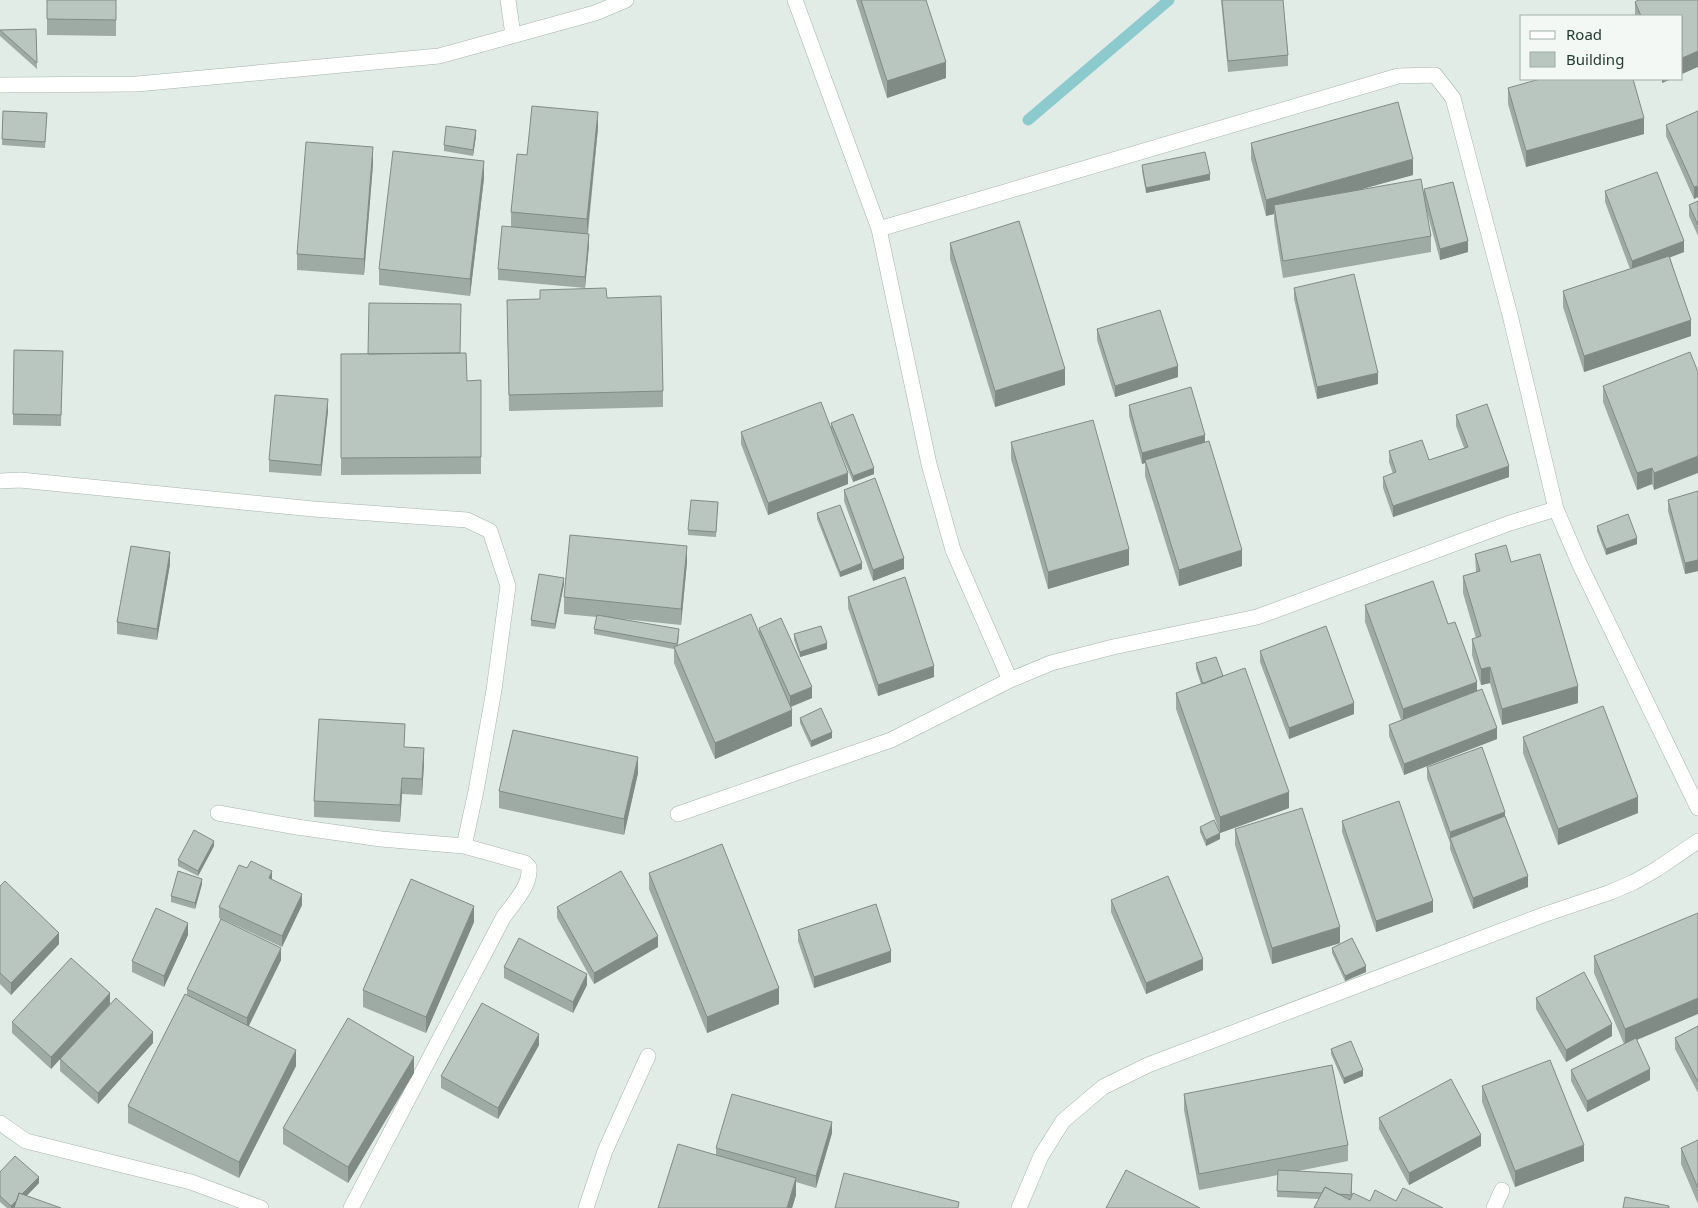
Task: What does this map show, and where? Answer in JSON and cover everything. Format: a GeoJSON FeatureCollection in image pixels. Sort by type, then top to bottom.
{"type":"FeatureCollection","features":[{"type":"Feature","properties":{"kind":"street"},"geometry":{"type":"LineString","coordinates":[[508,0],[513,35]]}},
{"type":"Feature","properties":{"kind":"street"},"geometry":{"type":"LineString","coordinates":[[0,85],[137,84],[439,56],[595,13],[626,0]]}},
{"type":"Feature","properties":{"kind":"street"},"geometry":{"type":"LineString","coordinates":[[795,0],[879,229],[930,464],[953,550],[1010,680]]}},
{"type":"Feature","properties":{"kind":"street"},"geometry":{"type":"LineString","coordinates":[[879,229],[1398,76],[1435,75],[1453,98],[1510,315],[1556,509],[1580,566],[1698,808]]}},
{"type":"Feature","properties":{"kind":"street"},"geometry":{"type":"LineString","coordinates":[[0,481],[20,480],[313,509],[467,520],[490,531],[508,586],[494,690],[464,846]]}},
{"type":"Feature","properties":{"kind":"street"},"geometry":{"type":"LineString","coordinates":[[678,814],[891,740],[1010,680],[1051,663],[1122,645],[1257,617],[1510,523],[1556,509]]}},
{"type":"Feature","properties":{"kind":"street"},"geometry":{"type":"LineString","coordinates":[[218,813],[297,828],[380,839],[464,846],[525,863],[529,867],[530,876],[527,883],[503,918],[350,1208]]}},
{"type":"Feature","properties":{"kind":"street"},"geometry":{"type":"LineString","coordinates":[[1019,1208],[1041,1156],[1064,1121],[1103,1087],[1157,1062],[1543,915],[1610,892],[1634,882],[1657,869],[1698,841]]}},
{"type":"Feature","properties":{"kind":"street"},"geometry":{"type":"LineString","coordinates":[[586,1208],[605,1152],[648,1056]]}},
{"type":"Feature","properties":{"kind":"street"},"geometry":{"type":"LineString","coordinates":[[0,1123],[26,1141],[190,1182],[261,1208]]}},
{"type":"Feature","properties":{"kind":"street"},"geometry":{"type":"LineString","coordinates":[[1494,1208],[1502,1190]]}},
{"type":"Feature","properties":{"kind":"building"},"geometry":{"type":"Polygon","coordinates":[[[47,0],[116,0],[116,20],[47,19],[47,0]]]}},
{"type":"Feature","properties":{"kind":"building"},"geometry":{"type":"Polygon","coordinates":[[[861,0],[926,0],[946,62],[887,81],[861,0]]]}},
{"type":"Feature","properties":{"kind":"building"},"geometry":{"type":"Polygon","coordinates":[[[1222,0],[1283,0],[1288,55],[1228,61],[1222,0]]]}},
{"type":"Feature","properties":{"kind":"building"},"geometry":{"type":"Polygon","coordinates":[[[1638,0],[1698,0],[1698,51],[1683,58],[1683,15],[1641,15],[1635,2],[1638,0]]]}},
{"type":"Feature","properties":{"kind":"building"},"geometry":{"type":"Polygon","coordinates":[[[36,29],[37,63],[0,30],[36,29]]]}},
{"type":"Feature","properties":{"kind":"building"},"geometry":{"type":"Polygon","coordinates":[[[1536,80],[1633,80],[1644,118],[1526,151],[1508,88],[1536,80]]]}},
{"type":"Feature","properties":{"kind":"building"},"geometry":{"type":"Polygon","coordinates":[[[1398,102],[1413,159],[1266,200],[1251,143],[1398,102]]]}},
{"type":"Feature","properties":{"kind":"building"},"geometry":{"type":"Polygon","coordinates":[[[532,106],[598,112],[587,219],[511,212],[517,154],[527,155],[532,106]]]}},
{"type":"Feature","properties":{"kind":"building"},"geometry":{"type":"Polygon","coordinates":[[[3,111],[47,113],[45,142],[2,139],[3,111]]]}},
{"type":"Feature","properties":{"kind":"building"},"geometry":{"type":"Polygon","coordinates":[[[1698,111],[1698,186],[1694,187],[1666,125],[1698,111]]]}},
{"type":"Feature","properties":{"kind":"building"},"geometry":{"type":"Polygon","coordinates":[[[446,126],[476,130],[473,150],[444,145],[446,126]]]}},
{"type":"Feature","properties":{"kind":"building"},"geometry":{"type":"Polygon","coordinates":[[[306,142],[373,147],[364,259],[297,254],[306,142]]]}},
{"type":"Feature","properties":{"kind":"building"},"geometry":{"type":"Polygon","coordinates":[[[393,151],[484,161],[470,279],[379,269],[393,151]]]}},
{"type":"Feature","properties":{"kind":"building"},"geometry":{"type":"Polygon","coordinates":[[[1205,152],[1210,174],[1146,188],[1142,165],[1205,152]]]}},
{"type":"Feature","properties":{"kind":"building"},"geometry":{"type":"Polygon","coordinates":[[[1657,172],[1684,241],[1632,261],[1605,191],[1657,172]]]}},
{"type":"Feature","properties":{"kind":"building"},"geometry":{"type":"Polygon","coordinates":[[[1421,179],[1431,236],[1283,261],[1274,205],[1421,179]]]}},
{"type":"Feature","properties":{"kind":"building"},"geometry":{"type":"Polygon","coordinates":[[[1453,182],[1468,241],[1440,249],[1424,189],[1453,182]]]}},
{"type":"Feature","properties":{"kind":"building"},"geometry":{"type":"Polygon","coordinates":[[[1698,201],[1698,225],[1689,205],[1698,201]]]}},
{"type":"Feature","properties":{"kind":"building"},"geometry":{"type":"Polygon","coordinates":[[[1019,221],[1065,369],[995,391],[950,243],[1019,221]]]}},
{"type":"Feature","properties":{"kind":"building"},"geometry":{"type":"Polygon","coordinates":[[[502,226],[589,234],[585,277],[498,269],[502,226]]]}},
{"type":"Feature","properties":{"kind":"building"},"geometry":{"type":"Polygon","coordinates":[[[1669,256],[1691,320],[1584,356],[1563,291],[1669,256]]]}},
{"type":"Feature","properties":{"kind":"building"},"geometry":{"type":"Polygon","coordinates":[[[1354,274],[1378,373],[1317,387],[1294,288],[1354,274]]]}},
{"type":"Feature","properties":{"kind":"building"},"geometry":{"type":"Polygon","coordinates":[[[606,288],[607,298],[661,296],[663,391],[509,395],[507,300],[540,299],[540,290],[606,288]]]}},
{"type":"Feature","properties":{"kind":"building"},"geometry":{"type":"Polygon","coordinates":[[[369,303],[461,304],[460,353],[368,354],[369,303]]]}},
{"type":"Feature","properties":{"kind":"building"},"geometry":{"type":"Polygon","coordinates":[[[1160,310],[1178,366],[1115,386],[1097,329],[1160,310]]]}},
{"type":"Feature","properties":{"kind":"building"},"geometry":{"type":"Polygon","coordinates":[[[14,350],[63,351],[61,415],[13,414],[14,350]]]}},
{"type":"Feature","properties":{"kind":"building"},"geometry":{"type":"Polygon","coordinates":[[[1690,352],[1698,372],[1698,456],[1654,473],[1652,468],[1637,473],[1603,386],[1690,352]]]}},
{"type":"Feature","properties":{"kind":"building"},"geometry":{"type":"Polygon","coordinates":[[[466,353],[467,381],[481,380],[481,457],[341,458],[341,354],[466,353]]]}},
{"type":"Feature","properties":{"kind":"building"},"geometry":{"type":"Polygon","coordinates":[[[1191,387],[1205,435],[1142,453],[1129,405],[1191,387]]]}},
{"type":"Feature","properties":{"kind":"building"},"geometry":{"type":"Polygon","coordinates":[[[275,395],[328,399],[321,465],[269,460],[275,395]]]}},
{"type":"Feature","properties":{"kind":"building"},"geometry":{"type":"Polygon","coordinates":[[[821,402],[848,473],[768,503],[741,432],[821,402]]]}},
{"type":"Feature","properties":{"kind":"building"},"geometry":{"type":"Polygon","coordinates":[[[1487,404],[1509,466],[1393,506],[1383,477],[1396,472],[1389,451],[1422,440],[1429,460],[1468,447],[1456,415],[1487,404]]]}},
{"type":"Feature","properties":{"kind":"building"},"geometry":{"type":"Polygon","coordinates":[[[853,414],[874,468],[853,476],[831,423],[853,414]]]}},
{"type":"Feature","properties":{"kind":"building"},"geometry":{"type":"Polygon","coordinates":[[[1093,420],[1129,549],[1048,572],[1011,442],[1093,420]]]}},
{"type":"Feature","properties":{"kind":"building"},"geometry":{"type":"Polygon","coordinates":[[[1209,441],[1242,550],[1179,570],[1145,460],[1209,441]]]}},
{"type":"Feature","properties":{"kind":"building"},"geometry":{"type":"Polygon","coordinates":[[[875,478],[904,558],[873,570],[844,490],[875,478]]]}},
{"type":"Feature","properties":{"kind":"building"},"geometry":{"type":"Polygon","coordinates":[[[1698,491],[1698,560],[1685,563],[1668,500],[1698,491]]]}},
{"type":"Feature","properties":{"kind":"building"},"geometry":{"type":"Polygon","coordinates":[[[691,500],[718,502],[716,532],[688,530],[691,500]]]}},
{"type":"Feature","properties":{"kind":"building"},"geometry":{"type":"Polygon","coordinates":[[[840,505],[862,563],[840,572],[817,513],[840,505]]]}},
{"type":"Feature","properties":{"kind":"building"},"geometry":{"type":"Polygon","coordinates":[[[1628,514],[1637,538],[1606,549],[1597,526],[1628,514]]]}},
{"type":"Feature","properties":{"kind":"building"},"geometry":{"type":"Polygon","coordinates":[[[570,535],[687,546],[681,609],[564,597],[570,535]]]}},
{"type":"Feature","properties":{"kind":"building"},"geometry":{"type":"Polygon","coordinates":[[[1506,545],[1511,562],[1540,554],[1578,686],[1502,709],[1490,667],[1481,669],[1472,639],[1481,636],[1463,576],[1480,571],[1475,554],[1506,545]]]}},
{"type":"Feature","properties":{"kind":"building"},"geometry":{"type":"Polygon","coordinates":[[[131,546],[170,552],[157,629],[117,622],[131,546]]]}},
{"type":"Feature","properties":{"kind":"building"},"geometry":{"type":"Polygon","coordinates":[[[539,574],[564,578],[555,624],[531,620],[539,574]]]}},
{"type":"Feature","properties":{"kind":"building"},"geometry":{"type":"Polygon","coordinates":[[[905,577],[934,666],[878,685],[848,597],[905,577]]]}},
{"type":"Feature","properties":{"kind":"building"},"geometry":{"type":"Polygon","coordinates":[[[1433,581],[1448,624],[1455,622],[1477,682],[1403,709],[1365,605],[1433,581]]]}},
{"type":"Feature","properties":{"kind":"building"},"geometry":{"type":"Polygon","coordinates":[[[751,614],[792,710],[715,743],[674,647],[751,614]]]}},
{"type":"Feature","properties":{"kind":"building"},"geometry":{"type":"Polygon","coordinates":[[[597,615],[679,629],[677,644],[594,629],[597,615]]]}},
{"type":"Feature","properties":{"kind":"building"},"geometry":{"type":"Polygon","coordinates":[[[781,618],[812,687],[790,696],[759,628],[781,618]]]}},
{"type":"Feature","properties":{"kind":"building"},"geometry":{"type":"Polygon","coordinates":[[[821,626],[827,643],[800,652],[794,634],[821,626]]]}},
{"type":"Feature","properties":{"kind":"building"},"geometry":{"type":"Polygon","coordinates":[[[1326,626],[1354,703],[1289,728],[1260,651],[1326,626]]]}},
{"type":"Feature","properties":{"kind":"building"},"geometry":{"type":"Polygon","coordinates":[[[1216,657],[1223,676],[1203,684],[1196,663],[1216,657]]]}},
{"type":"Feature","properties":{"kind":"building"},"geometry":{"type":"Polygon","coordinates":[[[1245,668],[1289,792],[1220,817],[1176,693],[1245,668]]]}},
{"type":"Feature","properties":{"kind":"building"},"geometry":{"type":"Polygon","coordinates":[[[1482,689],[1497,728],[1404,764],[1389,725],[1482,689]]]}},
{"type":"Feature","properties":{"kind":"building"},"geometry":{"type":"Polygon","coordinates":[[[1603,706],[1638,797],[1558,829],[1523,737],[1603,706]]]}},
{"type":"Feature","properties":{"kind":"building"},"geometry":{"type":"Polygon","coordinates":[[[821,708],[832,732],[811,741],[800,718],[821,708]]]}},
{"type":"Feature","properties":{"kind":"building"},"geometry":{"type":"Polygon","coordinates":[[[319,719],[405,724],[404,747],[424,748],[422,779],[402,778],[400,805],[314,801],[319,719]]]}},
{"type":"Feature","properties":{"kind":"building"},"geometry":{"type":"Polygon","coordinates":[[[513,730],[638,757],[624,819],[499,791],[513,730]]]}},
{"type":"Feature","properties":{"kind":"building"},"geometry":{"type":"Polygon","coordinates":[[[1482,747],[1505,812],[1450,832],[1427,767],[1482,747]]]}},
{"type":"Feature","properties":{"kind":"building"},"geometry":{"type":"Polygon","coordinates":[[[1399,801],[1433,901],[1376,921],[1342,821],[1399,801]]]}},
{"type":"Feature","properties":{"kind":"building"},"geometry":{"type":"Polygon","coordinates":[[[1302,808],[1340,927],[1272,948],[1235,829],[1302,808]]]}},
{"type":"Feature","properties":{"kind":"building"},"geometry":{"type":"Polygon","coordinates":[[[1505,816],[1528,876],[1473,898],[1450,838],[1505,816]]]}},
{"type":"Feature","properties":{"kind":"building"},"geometry":{"type":"Polygon","coordinates":[[[1214,820],[1220,833],[1206,840],[1200,827],[1214,820]]]}},
{"type":"Feature","properties":{"kind":"building"},"geometry":{"type":"Polygon","coordinates":[[[194,830],[214,841],[198,871],[178,860],[194,830]]]}},
{"type":"Feature","properties":{"kind":"building"},"geometry":{"type":"Polygon","coordinates":[[[722,844],[779,988],[707,1017],[649,873],[722,844]]]}},
{"type":"Feature","properties":{"kind":"building"},"geometry":{"type":"Polygon","coordinates":[[[251,861],[272,871],[269,878],[302,894],[282,936],[219,907],[239,865],[247,868],[251,861]]]}},
{"type":"Feature","properties":{"kind":"building"},"geometry":{"type":"Polygon","coordinates":[[[178,871],[202,879],[195,903],[171,896],[178,871]]]}},
{"type":"Feature","properties":{"kind":"building"},"geometry":{"type":"Polygon","coordinates":[[[621,871],[658,936],[594,973],[557,907],[621,871]]]}},
{"type":"Feature","properties":{"kind":"building"},"geometry":{"type":"Polygon","coordinates":[[[1168,876],[1203,959],[1146,983],[1111,900],[1168,876]]]}},
{"type":"Feature","properties":{"kind":"building"},"geometry":{"type":"Polygon","coordinates":[[[411,879],[474,906],[426,1017],[363,990],[411,879]]]}},
{"type":"Feature","properties":{"kind":"building"},"geometry":{"type":"Polygon","coordinates":[[[5,881],[59,933],[11,983],[0,973],[0,886],[5,881]]]}},
{"type":"Feature","properties":{"kind":"building"},"geometry":{"type":"Polygon","coordinates":[[[876,904],[891,951],[814,977],[798,930],[876,904]]]}},
{"type":"Feature","properties":{"kind":"building"},"geometry":{"type":"Polygon","coordinates":[[[156,908],[188,923],[164,976],[132,961],[156,908]]]}},
{"type":"Feature","properties":{"kind":"building"},"geometry":{"type":"Polygon","coordinates":[[[1698,913],[1698,998],[1625,1029],[1594,956],[1698,913]]]}},
{"type":"Feature","properties":{"kind":"building"},"geometry":{"type":"Polygon","coordinates":[[[221,919],[281,948],[247,1018],[187,989],[221,919]]]}},
{"type":"Feature","properties":{"kind":"building"},"geometry":{"type":"Polygon","coordinates":[[[519,938],[587,974],[573,1002],[504,967],[519,938]]]}},
{"type":"Feature","properties":{"kind":"building"},"geometry":{"type":"Polygon","coordinates":[[[1352,938],[1366,966],[1345,976],[1332,948],[1352,938]]]}},
{"type":"Feature","properties":{"kind":"building"},"geometry":{"type":"Polygon","coordinates":[[[71,958],[110,993],[51,1057],[12,1022],[71,958]]]}},
{"type":"Feature","properties":{"kind":"building"},"geometry":{"type":"Polygon","coordinates":[[[1584,972],[1612,1024],[1566,1050],[1536,998],[1584,972]]]}},
{"type":"Feature","properties":{"kind":"building"},"geometry":{"type":"Polygon","coordinates":[[[185,994],[296,1050],[239,1162],[128,1106],[185,994]]]}},
{"type":"Feature","properties":{"kind":"building"},"geometry":{"type":"Polygon","coordinates":[[[116,998],[153,1032],[98,1093],[60,1059],[116,998]]]}},
{"type":"Feature","properties":{"kind":"building"},"geometry":{"type":"Polygon","coordinates":[[[482,1003],[539,1034],[498,1108],[441,1076],[482,1003]]]}},
{"type":"Feature","properties":{"kind":"building"},"geometry":{"type":"Polygon","coordinates":[[[348,1018],[414,1057],[348,1167],[283,1128],[348,1018]]]}},
{"type":"Feature","properties":{"kind":"building"},"geometry":{"type":"Polygon","coordinates":[[[1698,1026],[1698,1082],[1675,1038],[1698,1026]]]}},
{"type":"Feature","properties":{"kind":"building"},"geometry":{"type":"Polygon","coordinates":[[[1636,1038],[1650,1069],[1587,1101],[1571,1070],[1636,1038]]]}},
{"type":"Feature","properties":{"kind":"building"},"geometry":{"type":"Polygon","coordinates":[[[1351,1041],[1363,1070],[1344,1078],[1331,1049],[1351,1041]]]}},
{"type":"Feature","properties":{"kind":"building"},"geometry":{"type":"Polygon","coordinates":[[[1550,1060],[1584,1145],[1515,1171],[1482,1086],[1550,1060]]]}},
{"type":"Feature","properties":{"kind":"building"},"geometry":{"type":"Polygon","coordinates":[[[1332,1065],[1348,1145],[1199,1174],[1184,1094],[1332,1065]]]}},
{"type":"Feature","properties":{"kind":"building"},"geometry":{"type":"Polygon","coordinates":[[[1451,1079],[1481,1135],[1409,1173],[1379,1118],[1451,1079]]]}},
{"type":"Feature","properties":{"kind":"building"},"geometry":{"type":"Polygon","coordinates":[[[732,1094],[832,1122],[816,1176],[716,1148],[732,1094]]]}},
{"type":"Feature","properties":{"kind":"building"},"geometry":{"type":"Polygon","coordinates":[[[1698,1140],[1698,1188],[1681,1148],[1698,1140]]]}},
{"type":"Feature","properties":{"kind":"building"},"geometry":{"type":"Polygon","coordinates":[[[678,1144],[796,1178],[787,1208],[658,1208],[678,1144]]]}},
{"type":"Feature","properties":{"kind":"building"},"geometry":{"type":"Polygon","coordinates":[[[15,1156],[39,1177],[22,1194],[19,1193],[17,1200],[11,1206],[0,1196],[0,1172],[15,1156]]]}},
{"type":"Feature","properties":{"kind":"building"},"geometry":{"type":"Polygon","coordinates":[[[1126,1170],[1200,1208],[1106,1208],[1126,1170]]]}},
{"type":"Feature","properties":{"kind":"building"},"geometry":{"type":"Polygon","coordinates":[[[1278,1170],[1352,1174],[1351,1195],[1338,1194],[1325,1187],[1322,1193],[1277,1191],[1278,1170]]]}},
{"type":"Feature","properties":{"kind":"building"},"geometry":{"type":"Polygon","coordinates":[[[844,1173],[959,1202],[958,1208],[835,1208],[844,1173]]]}},
{"type":"Feature","properties":{"kind":"building"},"geometry":{"type":"Polygon","coordinates":[[[1325,1187],[1350,1200],[1353,1193],[1370,1201],[1375,1190],[1396,1201],[1403,1188],[1443,1208],[1314,1208],[1325,1187]]]}},
{"type":"Feature","properties":{"kind":"building"},"geometry":{"type":"Polygon","coordinates":[[[19,1193],[61,1208],[14,1208],[19,1193]]]}},
{"type":"Feature","properties":{"kind":"building"},"geometry":{"type":"Polygon","coordinates":[[[1625,1197],[1669,1206],[1669,1208],[1623,1208],[1625,1197]]]}},
{"type":"Feature","properties":{"kind":"waterway"},"geometry":{"type":"LineString","coordinates":[[1028,120],[1169,0]]}}]}
